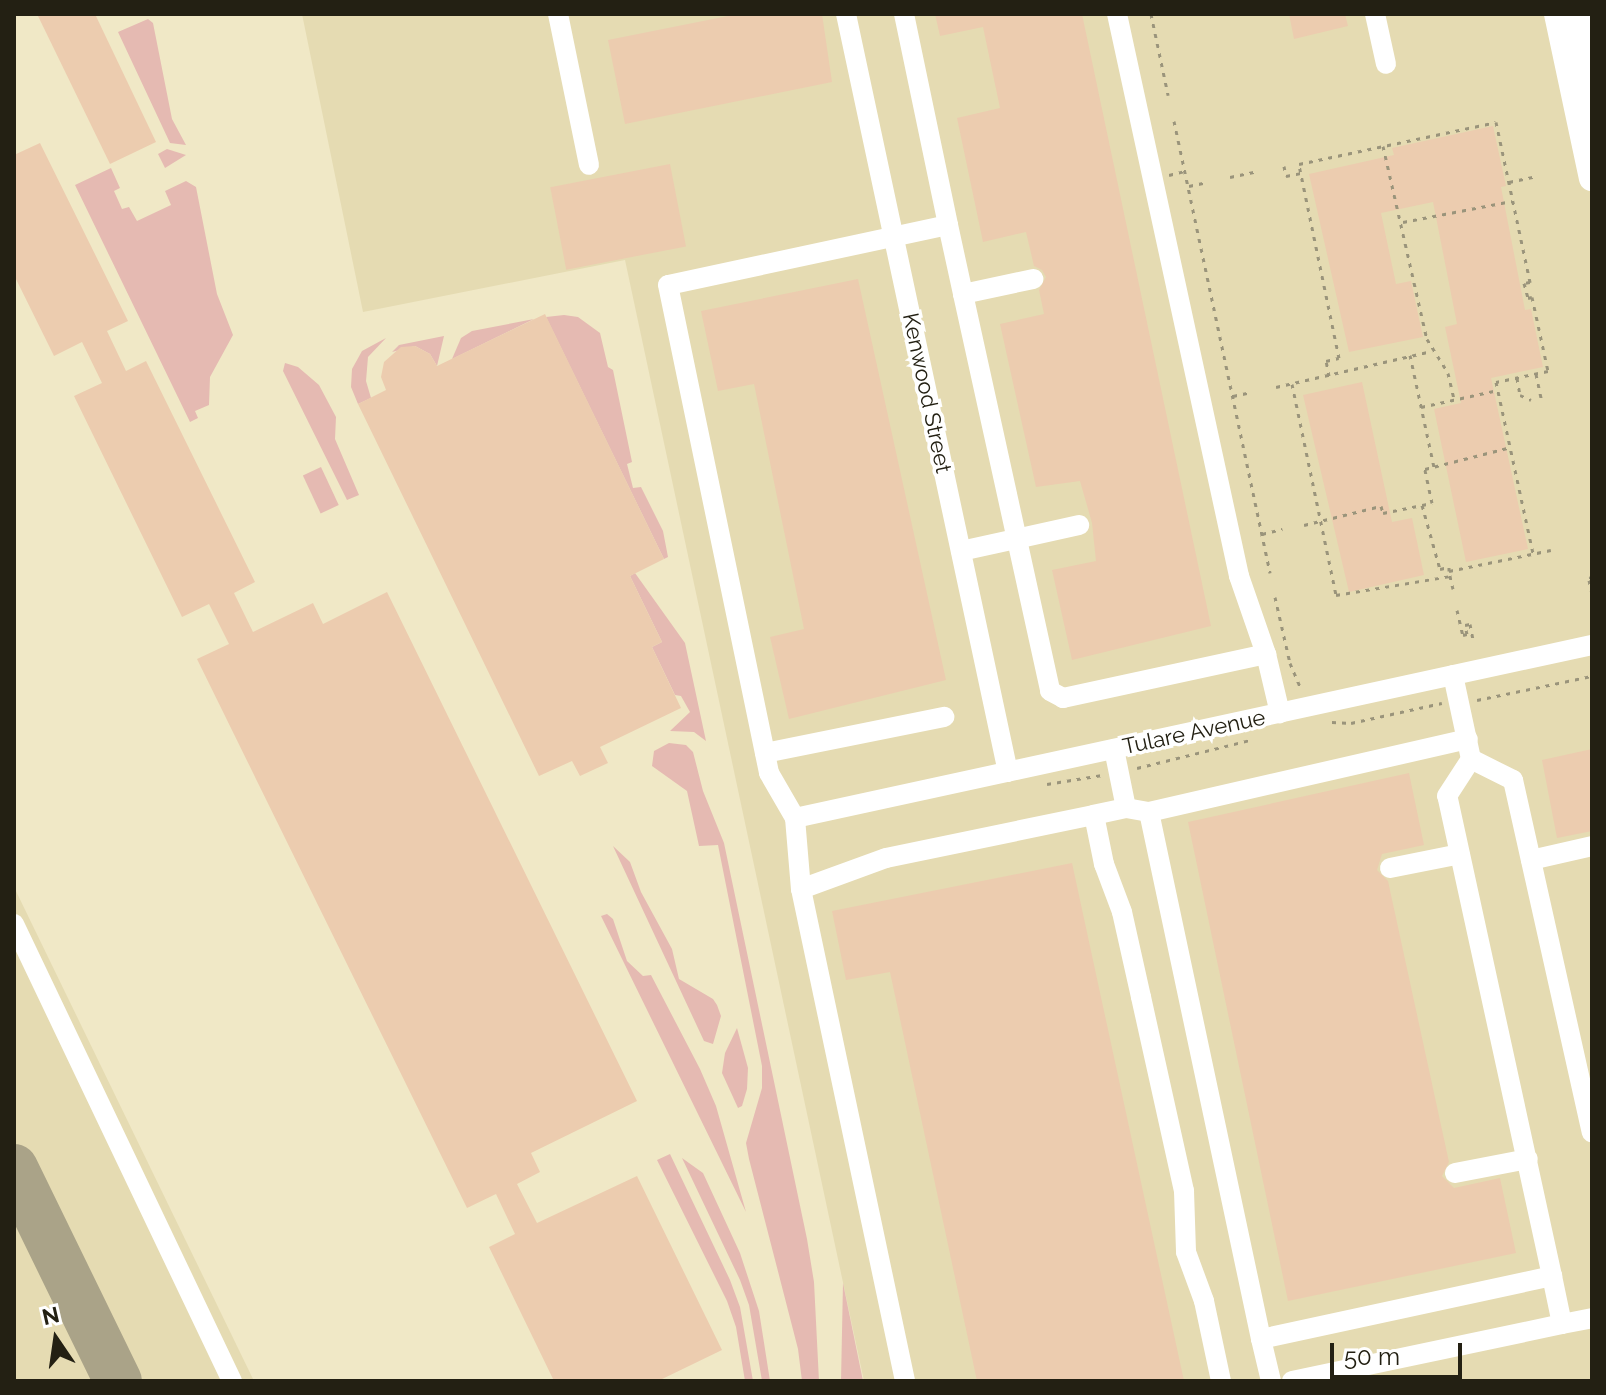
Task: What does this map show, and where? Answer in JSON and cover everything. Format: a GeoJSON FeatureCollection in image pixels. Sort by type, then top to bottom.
{"type":"FeatureCollection","features":[{"type":"Feature","properties":{"kind":"main road"},"geometry":{"type":"LineString","coordinates":[[1557,14],[1592,178]]}},
{"type":"Feature","properties":{"kind":"main road"},"geometry":{"type":"LineString","coordinates":[[1577,14],[1592,99]]}},
{"type":"Feature","properties":{"kind":"street"},"geometry":{"type":"LineString","coordinates":[[558,14],[589,165]]}},
{"type":"Feature","properties":{"kind":"street","name":"Kenwood Street"},"geometry":{"type":"LineString","coordinates":[[846,14],[1008,772]]}},
{"type":"Feature","properties":{"kind":"street"},"geometry":{"type":"LineString","coordinates":[[904,14],[1050,691],[1063,698],[1266,654]]}},
{"type":"Feature","properties":{"kind":"street"},"geometry":{"type":"LineString","coordinates":[[1117,14],[1239,576],[1266,654],[1280,713]]}},
{"type":"Feature","properties":{"kind":"street"},"geometry":{"type":"LineString","coordinates":[[1375,14],[1386,64]]}},
{"type":"Feature","properties":{"kind":"street"},"geometry":{"type":"LineString","coordinates":[[905,1381],[801,889],[795,818],[769,773],[668,285],[948,225]]}},
{"type":"Feature","properties":{"kind":"street"},"geometry":{"type":"LineString","coordinates":[[963,294],[1033,279]]}},
{"type":"Feature","properties":{"kind":"street"},"geometry":{"type":"LineString","coordinates":[[961,551],[1079,525]]}},
{"type":"Feature","properties":{"kind":"street","name":"Tulare Avenue"},"geometry":{"type":"LineString","coordinates":[[795,818],[1592,645]]}},
{"type":"Feature","properties":{"kind":"street"},"geometry":{"type":"LineString","coordinates":[[1453,675],[1469,749],[1447,796],[1562,1324]]}},
{"type":"Feature","properties":{"kind":"street"},"geometry":{"type":"LineString","coordinates":[[765,753],[944,717]]}},
{"type":"Feature","properties":{"kind":"street"},"geometry":{"type":"LineString","coordinates":[[1114,749],[1126,808]]}},
{"type":"Feature","properties":{"kind":"street"},"geometry":{"type":"LineString","coordinates":[[801,889],[886,858],[1126,808],[1149,812],[1469,749],[1513,780],[1591,1124]]}},
{"type":"Feature","properties":{"kind":"street"},"geometry":{"type":"LineString","coordinates":[[1149,812],[1271,1381]]}},
{"type":"Feature","properties":{"kind":"street"},"geometry":{"type":"LineString","coordinates":[[1094,815],[1104,864],[1122,912],[1184,1191],[1186,1252],[1204,1301],[1221,1381]]}},
{"type":"Feature","properties":{"kind":"street"},"geometry":{"type":"LineString","coordinates":[[1531,860],[1592,846]]}},
{"type":"Feature","properties":{"kind":"street"},"geometry":{"type":"LineString","coordinates":[[1390,868],[1460,854]]}},
{"type":"Feature","properties":{"kind":"street"},"geometry":{"type":"LineString","coordinates":[[14,924],[232,1381]]}},
{"type":"Feature","properties":{"kind":"street"},"geometry":{"type":"LineString","coordinates":[[1455,1173],[1528,1159]]}},
{"type":"Feature","properties":{"kind":"street"},"geometry":{"type":"LineString","coordinates":[[1261,1339],[1552,1276]]}},
{"type":"Feature","properties":{"kind":"street"},"geometry":{"type":"LineString","coordinates":[[1292,1381],[1592,1318]]}},
{"type":"Feature","properties":{"kind":"path"},"geometry":{"type":"LineString","coordinates":[[1151,14],[1168,95]]}},
{"type":"Feature","properties":{"kind":"path"},"geometry":{"type":"LineString","coordinates":[[1174,121],[1270,573]]}},
{"type":"Feature","properties":{"kind":"path"},"geometry":{"type":"LineString","coordinates":[[1329,376],[1326,361],[1339,358],[1299,164],[1496,122],[1530,282],[1524,283],[1528,298],[1532,297],[1548,371],[1496,382],[1533,553]]}},
{"type":"Feature","properties":{"kind":"path"},"geometry":{"type":"LineString","coordinates":[[1383,146],[1432,351],[1448,373],[1454,400]]}},
{"type":"Feature","properties":{"kind":"path"},"geometry":{"type":"LineString","coordinates":[[1284,166],[1286,176],[1301,173]]}},
{"type":"Feature","properties":{"kind":"path"},"geometry":{"type":"LineString","coordinates":[[1163,176],[1185,171]]}},
{"type":"Feature","properties":{"kind":"path"},"geometry":{"type":"LineString","coordinates":[[1230,177],[1258,171]]}},
{"type":"Feature","properties":{"kind":"path"},"geometry":{"type":"LineString","coordinates":[[1509,182],[1537,176]]}},
{"type":"Feature","properties":{"kind":"path"},"geometry":{"type":"LineString","coordinates":[[1188,186],[1208,182]]}},
{"type":"Feature","properties":{"kind":"path"},"geometry":{"type":"LineString","coordinates":[[1403,222],[1512,201]]}},
{"type":"Feature","properties":{"kind":"path"},"geometry":{"type":"LineString","coordinates":[[1276,387],[1432,351]]}},
{"type":"Feature","properties":{"kind":"path"},"geometry":{"type":"LineString","coordinates":[[1410,355],[1434,467]]}},
{"type":"Feature","properties":{"kind":"path"},"geometry":{"type":"LineString","coordinates":[[1536,374],[1541,398]]}},
{"type":"Feature","properties":{"kind":"path"},"geometry":{"type":"LineString","coordinates":[[1517,378],[1520,395],[1531,400]]}},
{"type":"Feature","properties":{"kind":"path"},"geometry":{"type":"LineString","coordinates":[[1292,384],[1336,595],[1450,574],[1551,550]]}},
{"type":"Feature","properties":{"kind":"path"},"geometry":{"type":"LineString","coordinates":[[1421,407],[1498,390]]}},
{"type":"Feature","properties":{"kind":"path"},"geometry":{"type":"LineString","coordinates":[[1233,396],[1252,392]]}},
{"type":"Feature","properties":{"kind":"path"},"geometry":{"type":"LineString","coordinates":[[1304,525],[1381,506],[1383,513],[1432,503],[1425,469],[1511,447]]}},
{"type":"Feature","properties":{"kind":"path"},"geometry":{"type":"LineString","coordinates":[[1422,505],[1440,569],[1449,567],[1453,589]]}},
{"type":"Feature","properties":{"kind":"path"},"geometry":{"type":"LineString","coordinates":[[1262,534],[1282,529]]}},
{"type":"Feature","properties":{"kind":"path"},"geometry":{"type":"LineString","coordinates":[[1592,575],[1589,580],[1592,594]]}},
{"type":"Feature","properties":{"kind":"path"},"geometry":{"type":"LineString","coordinates":[[1275,597],[1290,663],[1302,693]]}},
{"type":"Feature","properties":{"kind":"path"},"geometry":{"type":"LineString","coordinates":[[1457,610],[1463,635],[1467,634],[1465,625],[1470,624],[1473,640]]}},
{"type":"Feature","properties":{"kind":"path"},"geometry":{"type":"LineString","coordinates":[[1321,724],[1351,723],[1425,705],[1592,676]]}},
{"type":"Feature","properties":{"kind":"path"},"geometry":{"type":"LineString","coordinates":[[1038,786],[1119,772],[1254,739]]}},
{"type":"Feature","properties":{"kind":"shaded area"},"geometry":{"type":"Polygon","coordinates":[[[302,14],[1592,14],[1592,1381],[864,1381],[625,260],[363,312],[302,14]]]}},
{"type":"Feature","properties":{"kind":"shaded area"},"geometry":{"type":"Polygon","coordinates":[[[148,19],[153,23],[172,119],[186,145],[170,143],[118,32],[148,19]]]}},
{"type":"Feature","properties":{"kind":"shaded area"},"geometry":{"type":"Polygon","coordinates":[[[167,149],[186,155],[165,168],[158,154],[167,149]]]}},
{"type":"Feature","properties":{"kind":"shaded area"},"geometry":{"type":"Polygon","coordinates":[[[111,168],[120,188],[114,191],[122,209],[129,207],[137,221],[171,205],[165,191],[186,181],[196,187],[217,294],[233,335],[210,377],[209,405],[195,411],[198,418],[190,422],[75,185],[111,168]]]}},
{"type":"Feature","properties":{"kind":"shaded area"},"geometry":{"type":"Polygon","coordinates":[[[546,317],[578,317],[600,333],[608,367],[613,370],[632,462],[627,464],[633,488],[641,487],[663,531],[668,557],[664,559],[546,317]]]}},
{"type":"Feature","properties":{"kind":"shaded area"},"geometry":{"type":"Polygon","coordinates":[[[534,319],[452,359],[461,338],[472,331],[534,319]]]}},
{"type":"Feature","properties":{"kind":"shaded area"},"geometry":{"type":"Polygon","coordinates":[[[444,336],[437,366],[430,354],[415,346],[392,352],[399,345],[444,336]]]}},
{"type":"Feature","properties":{"kind":"shaded area"},"geometry":{"type":"Polygon","coordinates":[[[386,338],[368,357],[366,381],[371,398],[358,404],[351,387],[352,369],[362,351],[386,338]]]}},
{"type":"Feature","properties":{"kind":"shaded area"},"geometry":{"type":"Polygon","coordinates":[[[285,363],[298,367],[319,385],[336,417],[335,439],[359,495],[347,500],[283,371],[285,363]]]}},
{"type":"Feature","properties":{"kind":"shaded area"},"geometry":{"type":"Polygon","coordinates":[[[321,467],[339,505],[321,514],[303,475],[321,467]]]}},
{"type":"Feature","properties":{"kind":"shaded area"},"geometry":{"type":"Polygon","coordinates":[[[635,573],[685,643],[706,741],[694,732],[670,731],[690,712],[681,696],[675,695],[652,647],[662,642],[630,576],[635,573]]]}},
{"type":"Feature","properties":{"kind":"shaded area"},"geometry":{"type":"Polygon","coordinates":[[[669,743],[686,745],[693,752],[703,791],[724,843],[807,1239],[814,1282],[819,1381],[802,1381],[798,1349],[749,1159],[746,1143],[762,1088],[762,1066],[718,845],[699,846],[687,791],[652,766],[654,751],[669,743]]]}},
{"type":"Feature","properties":{"kind":"shaded area"},"geometry":{"type":"Polygon","coordinates":[[[613,846],[630,862],[641,892],[672,949],[679,979],[713,999],[717,1005],[721,1016],[713,1044],[704,1041],[613,846]]]}},
{"type":"Feature","properties":{"kind":"shaded area"},"geometry":{"type":"Polygon","coordinates":[[[14,887],[254,1381],[14,1381],[14,887]]]}},
{"type":"Feature","properties":{"kind":"shaded area"},"geometry":{"type":"Polygon","coordinates":[[[607,914],[613,919],[627,961],[643,976],[651,975],[700,1069],[716,1106],[746,1212],[601,916],[607,914]]]}},
{"type":"Feature","properties":{"kind":"shaded area"},"geometry":{"type":"Polygon","coordinates":[[[737,1028],[748,1068],[747,1089],[742,1106],[738,1108],[722,1073],[725,1053],[737,1028]]]}},
{"type":"Feature","properties":{"kind":"shaded area"},"geometry":{"type":"Polygon","coordinates":[[[670,1154],[740,1307],[753,1381],[745,1381],[736,1327],[727,1301],[657,1160],[670,1154]]]}},
{"type":"Feature","properties":{"kind":"shaded area"},"geometry":{"type":"Polygon","coordinates":[[[682,1158],[703,1173],[740,1253],[759,1311],[770,1381],[762,1381],[749,1305],[740,1280],[682,1158]]]}},
{"type":"Feature","properties":{"kind":"shaded area"},"geometry":{"type":"Polygon","coordinates":[[[843,1283],[863,1381],[841,1381],[843,1283]]]}},
{"type":"Feature","properties":{"kind":"building"},"geometry":{"type":"Polygon","coordinates":[[[37,14],[95,14],[156,142],[110,164],[37,14]]]}},
{"type":"Feature","properties":{"kind":"building"},"geometry":{"type":"Polygon","coordinates":[[[738,14],[822,14],[832,82],[625,124],[608,40],[738,14]]]}},
{"type":"Feature","properties":{"kind":"building"},"geometry":{"type":"Polygon","coordinates":[[[935,14],[1082,14],[1211,626],[1072,660],[1052,570],[1096,561],[1092,523],[1080,481],[1036,487],[1000,324],[1044,314],[1039,290],[1046,277],[1042,270],[1034,266],[1026,232],[983,242],[957,118],[1000,108],[983,27],[940,36],[935,14]]]}},
{"type":"Feature","properties":{"kind":"building"},"geometry":{"type":"Polygon","coordinates":[[[1289,14],[1345,14],[1348,26],[1294,39],[1289,14]]]}},
{"type":"Feature","properties":{"kind":"building"},"geometry":{"type":"Polygon","coordinates":[[[1493,126],[1506,186],[1501,187],[1525,310],[1531,309],[1543,367],[1491,378],[1528,549],[1466,562],[1434,409],[1461,403],[1445,327],[1457,324],[1433,202],[1381,213],[1396,284],[1411,281],[1423,337],[1349,352],[1309,174],[1394,155],[1392,148],[1493,126]]]}},
{"type":"Feature","properties":{"kind":"building"},"geometry":{"type":"Polygon","coordinates":[[[40,143],[128,321],[107,331],[126,371],[146,361],[255,582],[234,593],[253,632],[313,603],[323,624],[387,592],[637,1101],[531,1153],[540,1172],[517,1184],[537,1223],[637,1176],[722,1350],[658,1381],[554,1381],[489,1247],[515,1234],[496,1194],[467,1208],[197,659],[229,644],[209,604],[182,617],[74,396],[102,383],[82,342],[54,356],[14,275],[14,155],[40,143]]]}},
{"type":"Feature","properties":{"kind":"building"},"geometry":{"type":"Polygon","coordinates":[[[670,164],[686,246],[566,270],[550,187],[670,164]]]}},
{"type":"Feature","properties":{"kind":"building"},"geometry":{"type":"Polygon","coordinates":[[[858,279],[946,680],[789,719],[770,637],[804,629],[754,384],[718,391],[701,311],[858,279]]]}},
{"type":"Feature","properties":{"kind":"building"},"geometry":{"type":"Polygon","coordinates":[[[545,314],[664,559],[630,576],[662,642],[652,647],[681,708],[600,747],[608,763],[580,776],[572,761],[539,776],[358,404],[386,390],[381,377],[384,362],[401,347],[415,346],[430,354],[437,366],[545,314]]]}},
{"type":"Feature","properties":{"kind":"building"},"geometry":{"type":"Polygon","coordinates":[[[1362,382],[1392,522],[1412,518],[1424,575],[1349,592],[1303,395],[1362,382]]]}},
{"type":"Feature","properties":{"kind":"building"},"geometry":{"type":"Polygon","coordinates":[[[1592,749],[1592,831],[1557,838],[1542,760],[1592,749]]]}},
{"type":"Feature","properties":{"kind":"building"},"geometry":{"type":"Polygon","coordinates":[[[1409,773],[1424,845],[1382,854],[1377,870],[1388,881],[1449,1162],[1442,1176],[1454,1188],[1500,1178],[1516,1253],[1288,1301],[1188,822],[1409,773]]]}},
{"type":"Feature","properties":{"kind":"building"},"geometry":{"type":"Polygon","coordinates":[[[1072,863],[1184,1381],[977,1381],[890,972],[846,980],[832,911],[1072,863]]]}},
{"type":"Feature","properties":{"kind":"taxiway"},"geometry":{"type":"LineString","coordinates":[[14,1168],[118,1381]]}}]}
